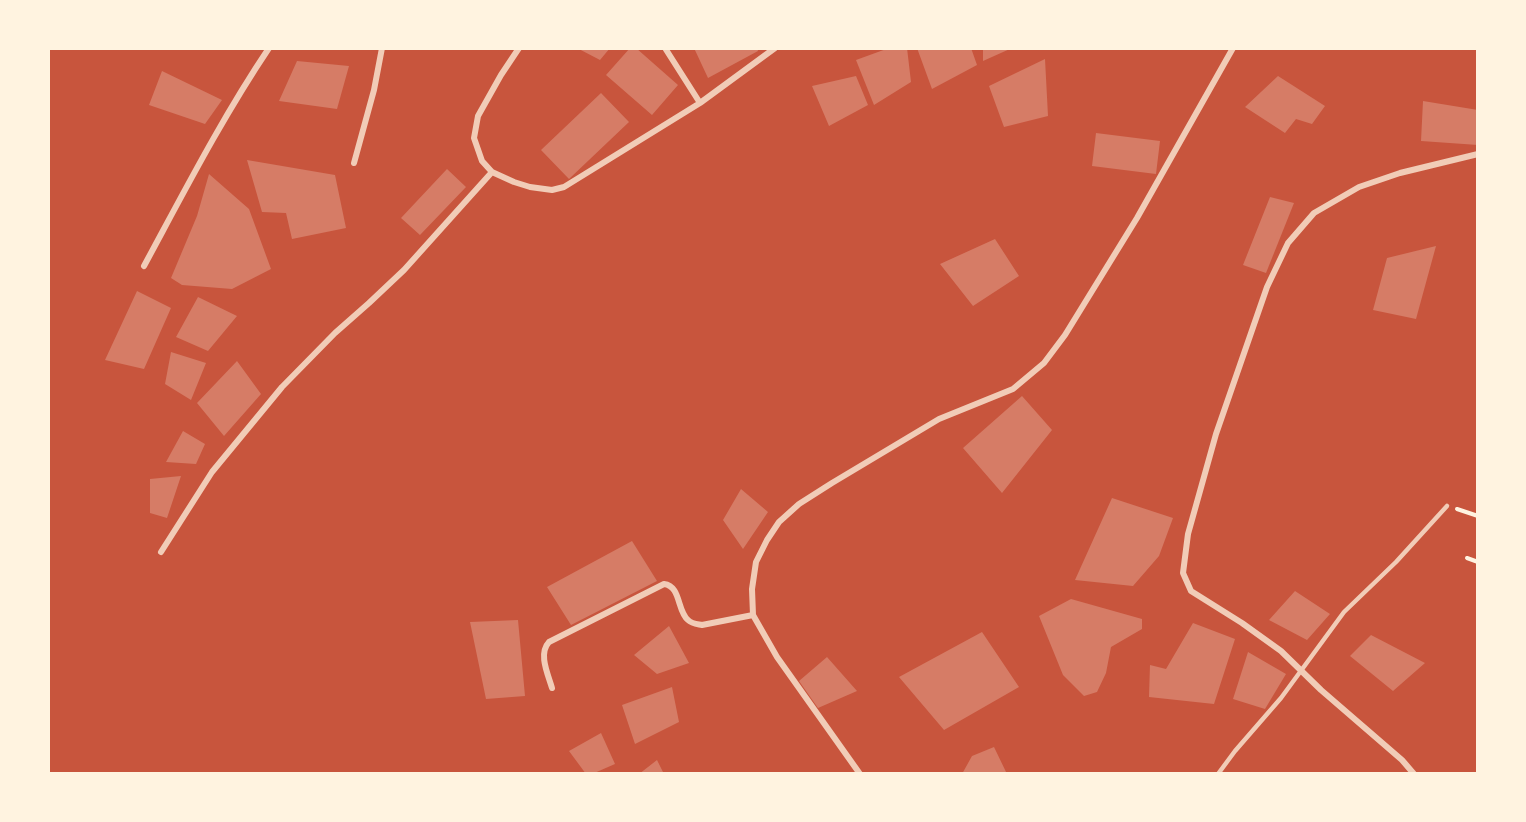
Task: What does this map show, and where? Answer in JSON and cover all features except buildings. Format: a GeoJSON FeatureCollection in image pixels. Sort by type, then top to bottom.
{"type":"FeatureCollection","features":[{"type":"Feature","properties":{"kind":"street"},"geometry":{"type":"LineString","coordinates":[[144,266],[220,126],[269,48]]}},
{"type":"Feature","properties":{"kind":"street"},"geometry":{"type":"LineString","coordinates":[[354,163],[374,90],[382,48]]}},
{"type":"Feature","properties":{"kind":"street"},"geometry":{"type":"LineString","coordinates":[[519,48],[478,116],[474,138],[482,161],[492,172],[530,187],[552,189],[564,187],[700,103],[775,48]]}},
{"type":"Feature","properties":{"kind":"street"},"geometry":{"type":"LineString","coordinates":[[665,48],[700,103]]}},
{"type":"Feature","properties":{"kind":"street"},"geometry":{"type":"LineString","coordinates":[[860,774],[777,657],[753,615],[752,589],[756,562],[767,540],[779,522],[799,504],[939,420],[1013,389],[1044,363],[1065,335],[1137,218],[1233,48]]}},
{"type":"Feature","properties":{"kind":"street"},"geometry":{"type":"LineString","coordinates":[[1414,774],[1402,760],[1321,690],[1281,651],[1191,591],[1184,573],[1188,534],[1228,396],[1267,287],[1288,243],[1314,213],[1359,187],[1401,173],[1478,154]]}},
{"type":"Feature","properties":{"kind":"street"},"geometry":{"type":"LineString","coordinates":[[161,552],[212,472],[282,387],[335,333],[404,270],[492,172]]}},
{"type":"Feature","properties":{"kind":"street"},"geometry":{"type":"LineString","coordinates":[[552,688],[543,654],[549,642],[664,585],[669,585],[674,589],[684,615],[688,621],[695,624],[753,615]]}},
{"type":"Feature","properties":{"kind":"lane"},"geometry":{"type":"LineString","coordinates":[[1218,774],[1281,698],[1344,612],[1396,562],[1447,506]]}},
{"type":"Feature","properties":{"kind":"path"},"geometry":{"type":"LineString","coordinates":[[1447,506],[1478,516]]}},
{"type":"Feature","properties":{"kind":"path"},"geometry":{"type":"LineString","coordinates":[[1467,558],[1478,562]]}}]}
